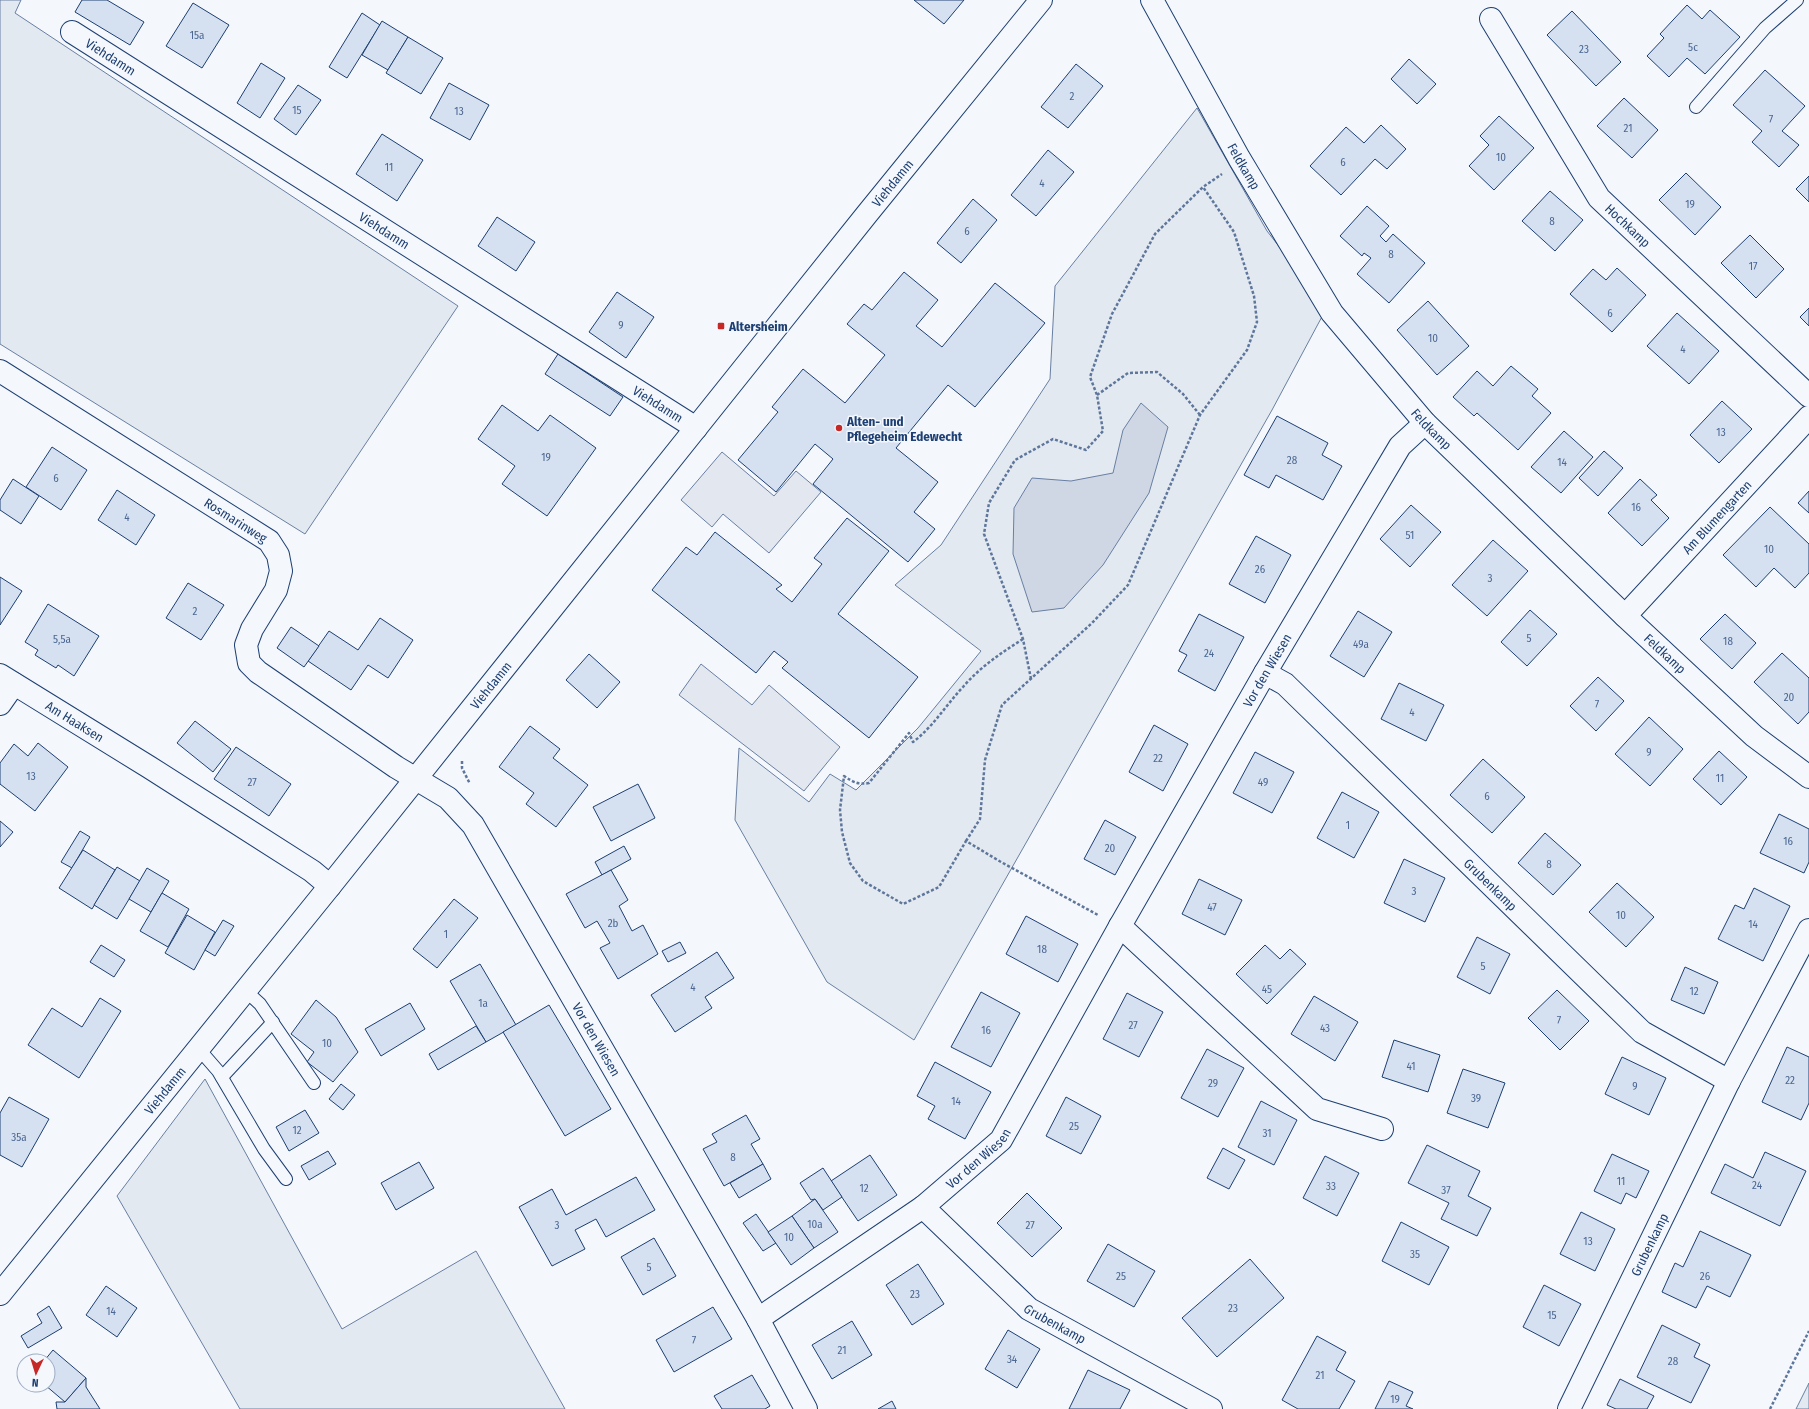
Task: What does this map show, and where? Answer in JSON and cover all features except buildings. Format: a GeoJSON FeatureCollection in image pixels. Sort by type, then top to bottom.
{"type":"FeatureCollection","features":[{"type":"Feature","properties":{"kind":"street","name":"Viehdamm"},"geometry":{"type":"LineString","coordinates":[[0,1294],[198,1048],[246,991],[999,50],[1041,0]]}},
{"type":"Feature","properties":{"kind":"street","name":"Feldkamp"},"geometry":{"type":"LineString","coordinates":[[1152,0],[1239,158],[1332,313],[1425,423],[1624,616],[1754,736],[1809,777]]}},
{"type":"Feature","properties":{"kind":"street","name":"Hochkamp"},"geometry":{"type":"LineString","coordinates":[[1491,19],[1599,198],[1809,396]]}},
{"type":"Feature","properties":{"kind":"street","name":"Viehdamm"},"geometry":{"type":"LineString","coordinates":[[72,32],[696,428]]}},
{"type":"Feature","properties":{"kind":"street","name":"Rosmarinweg"},"geometry":{"type":"LineString","coordinates":[[0,371],[270,541],[278,555],[280,571],[276,590],[252,629],[246,645],[249,663],[258,672],[415,779]]}},
{"type":"Feature","properties":{"kind":"street","name":"Am Blumengarten"},"geometry":{"type":"LineString","coordinates":[[1624,616],[1809,417]]}},
{"type":"Feature","properties":{"kind":"street","name":"Vor den Wiesen"},"geometry":{"type":"LineString","coordinates":[[758,1319],[923,1207],[1001,1140],[1120,926],[1265,673],[1400,446],[1425,423]]}},
{"type":"Feature","properties":{"kind":"street","name":"Grubenkamp"},"geometry":{"type":"LineString","coordinates":[[1265,673],[1285,684],[1642,1032],[1729,1081]]}},
{"type":"Feature","properties":{"kind":"street"},"geometry":{"type":"LineString","coordinates":[[0,704],[7,680]]}},
{"type":"Feature","properties":{"kind":"street","name":"Am Haaksen"},"geometry":{"type":"LineString","coordinates":[[7,680],[150,767],[312,871],[330,886]]}},
{"type":"Feature","properties":{"kind":"street","name":"Vor den Wiesen"},"geometry":{"type":"LineString","coordinates":[[415,779],[448,798],[473,825],[758,1319],[806,1409]]}},
{"type":"Feature","properties":{"kind":"street"},"geometry":{"type":"LineString","coordinates":[[1120,926],[1317,1109],[1382,1129]]}},
{"type":"Feature","properties":{"kind":"street","name":"Grubenkamp"},"geometry":{"type":"LineString","coordinates":[[1569,1409],[1729,1081],[1809,930]]}},
{"type":"Feature","properties":{"kind":"street","name":"Grubenkamp"},"geometry":{"type":"LineString","coordinates":[[923,1207],[1029,1310],[1211,1409]]}},
{"type":"Feature","properties":{"kind":"lane"},"geometry":{"type":"LineString","coordinates":[[1696,106],[1765,28],[1797,0]]}},
{"type":"Feature","properties":{"kind":"lane"},"geometry":{"type":"LineString","coordinates":[[246,991],[260,1004],[314,1083]]}},
{"type":"Feature","properties":{"kind":"lane"},"geometry":{"type":"LineString","coordinates":[[222,1077],[273,1022]]}},
{"type":"Feature","properties":{"kind":"lane"},"geometry":{"type":"LineString","coordinates":[[198,1048],[222,1077],[264,1148],[286,1179]]}},
{"type":"Feature","properties":{"kind":"path"},"geometry":{"type":"LineString","coordinates":[[1031,680],[1023,639],[984,534],[990,503],[1015,460],[1053,439],[1086,450],[1103,431],[1097,395],[1090,376],[1112,314],[1156,234],[1203,187],[1220,176],[1239,158]]}},
{"type":"Feature","properties":{"kind":"path"},"geometry":{"type":"LineString","coordinates":[[1023,639],[990,660],[964,686],[924,734],[913,742],[909,733],[869,783],[860,784],[852,782],[844,776],[840,810],[842,832],[850,863],[863,881],[903,904],[939,887],[980,819],[985,760],[1002,705],[1092,623],[1128,584],[1200,415],[1247,350],[1258,322],[1254,296],[1234,232],[1203,187]]}},
{"type":"Feature","properties":{"kind":"path"},"geometry":{"type":"LineString","coordinates":[[1097,395],[1128,373],[1157,372],[1183,394],[1200,415]]}},
{"type":"Feature","properties":{"kind":"path"},"geometry":{"type":"LineString","coordinates":[[966,841],[1001,862],[1120,926]]}},
{"type":"Feature","properties":{"kind":"path"},"geometry":{"type":"LineString","coordinates":[[1770,1409],[1809,1330]]}},
{"type":"Feature","properties":{"kind":"shaded area"},"geometry":{"type":"Polygon","coordinates":[[[0,0],[21,0],[15,13],[458,306],[305,534],[0,344],[0,0]]]}},
{"type":"Feature","properties":{"kind":"shaded area"},"geometry":{"type":"Polygon","coordinates":[[[1197,108],[1267,231],[1313,290],[1325,311],[1272,410],[914,1040],[827,982],[735,820],[739,748],[809,802],[830,774],[856,790],[918,728],[981,651],[895,585],[941,545],[1050,379],[1055,286],[1197,108]]]}},
{"type":"Feature","properties":{"kind":"shaded area"},"geometry":{"type":"Polygon","coordinates":[[[1141,403],[1168,427],[1149,493],[1103,565],[1064,608],[1032,612],[1013,554],[1014,508],[1032,478],[1071,481],[1113,473],[1123,430],[1141,403]]]}},
{"type":"Feature","properties":{"kind":"shaded area"},"geometry":{"type":"Polygon","coordinates":[[[722,452],[774,496],[796,471],[821,492],[769,553],[723,514],[712,527],[681,500],[722,452]]]}},
{"type":"Feature","properties":{"kind":"shaded area"},"geometry":{"type":"Polygon","coordinates":[[[701,664],[752,705],[769,685],[840,747],[804,791],[679,695],[701,664]]]}},
{"type":"Feature","properties":{"kind":"shaded area"},"geometry":{"type":"Polygon","coordinates":[[[205,1079],[342,1329],[476,1251],[565,1409],[240,1409],[117,1196],[205,1079]]]}},
{"type":"Feature","properties":{"kind":"shaded area"},"geometry":{"type":"Polygon","coordinates":[[[1809,1383],[1809,1409],[1796,1409],[1809,1383]]]}},
{"type":"Feature","properties":{"kind":"place","name":"Altersheim"},"geometry":{"type":"Point","coordinates":[721,326]}},
{"type":"Feature","properties":{"kind":"place","name":"Alten- und Pflegeheim Edewecht"},"geometry":{"type":"Point","coordinates":[839,428]}}]}
